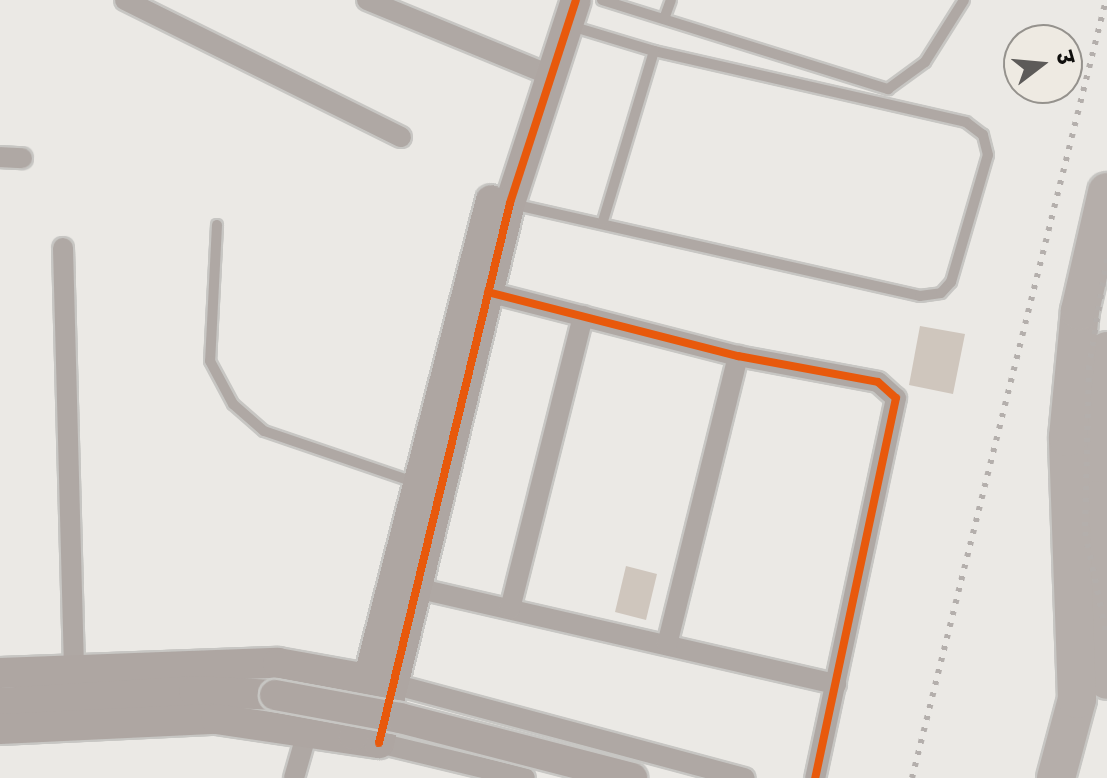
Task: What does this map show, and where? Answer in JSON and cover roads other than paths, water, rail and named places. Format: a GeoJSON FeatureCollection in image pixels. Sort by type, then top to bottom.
{"type":"FeatureCollection","features":[{"type":"Feature","properties":{"kind":"highway"},"geometry":{"type":"LineString","coordinates":[[1056,778],[1077,699],[1068,437],[1080,311],[1107,192]]}},
{"type":"Feature","properties":{"kind":"highway"},"geometry":{"type":"LineString","coordinates":[[1107,351],[1096,500],[1107,680]]}},
{"type":"Feature","properties":{"kind":"street"},"geometry":{"type":"LineString","coordinates":[[125,0],[156,7],[401,137]]}},
{"type":"Feature","properties":{"kind":"street"},"geometry":{"type":"LineString","coordinates":[[367,0],[541,71]]}},
{"type":"Feature","properties":{"kind":"street"},"geometry":{"type":"LineString","coordinates":[[366,740],[380,681],[415,483],[464,289],[541,71],[567,8]]}},
{"type":"Feature","properties":{"kind":"street"},"geometry":{"type":"LineString","coordinates":[[380,681],[416,588],[541,71]]}},
{"type":"Feature","properties":{"kind":"street"},"geometry":{"type":"LineString","coordinates":[[0,157],[22,158]]}},
{"type":"Feature","properties":{"kind":"street"},"geometry":{"type":"LineString","coordinates":[[63,248],[74,669]]}},
{"type":"Feature","properties":{"kind":"street"},"geometry":{"type":"LineString","coordinates":[[488,292],[738,356],[878,382],[896,398],[815,778]]}},
{"type":"Feature","properties":{"kind":"street"},"geometry":{"type":"LineString","coordinates":[[510,609],[583,316]]}},
{"type":"Feature","properties":{"kind":"street"},"geometry":{"type":"LineString","coordinates":[[667,645],[738,356]]}},
{"type":"Feature","properties":{"kind":"street"},"geometry":{"type":"LineString","coordinates":[[416,588],[836,684]]}},
{"type":"Feature","properties":{"kind":"street"},"geometry":{"type":"LineString","coordinates":[[0,673],[278,663],[380,681],[745,778]]}},
{"type":"Feature","properties":{"kind":"street"},"geometry":{"type":"LineString","coordinates":[[0,703],[194,691],[275,695],[400,718],[632,778]]}},
{"type":"Feature","properties":{"kind":"street"},"geometry":{"type":"LineString","coordinates":[[0,729],[216,719],[308,729],[366,740],[478,773],[525,778]]}},
{"type":"Feature","properties":{"kind":"street"},"geometry":{"type":"LineString","coordinates":[[294,778],[308,729]]}},
{"type":"Feature","properties":{"kind":"lane"},"geometry":{"type":"LineString","coordinates":[[602,0],[888,89],[925,62],[964,0]]}},
{"type":"Feature","properties":{"kind":"lane"},"geometry":{"type":"LineString","coordinates":[[664,19],[671,0]]}},
{"type":"Feature","properties":{"kind":"lane"},"geometry":{"type":"LineString","coordinates":[[510,203],[603,221],[920,296],[941,293],[951,282],[988,155],[983,135],[966,122],[843,90],[654,51],[567,8]]}},
{"type":"Feature","properties":{"kind":"lane"},"geometry":{"type":"LineString","coordinates":[[603,221],[654,51]]}},
{"type":"Feature","properties":{"kind":"lane"},"geometry":{"type":"LineString","coordinates":[[217,225],[210,361],[233,404],[264,431],[415,483]]}},
{"type":"Feature","properties":{"kind":"railway"},"geometry":{"type":"LineString","coordinates":[[912,778],[1106,0]]}},
{"type":"Feature","properties":{"kind":"railway"},"geometry":{"type":"LineString","coordinates":[[1107,259],[1089,366],[1085,532],[1107,636]]}}]}
